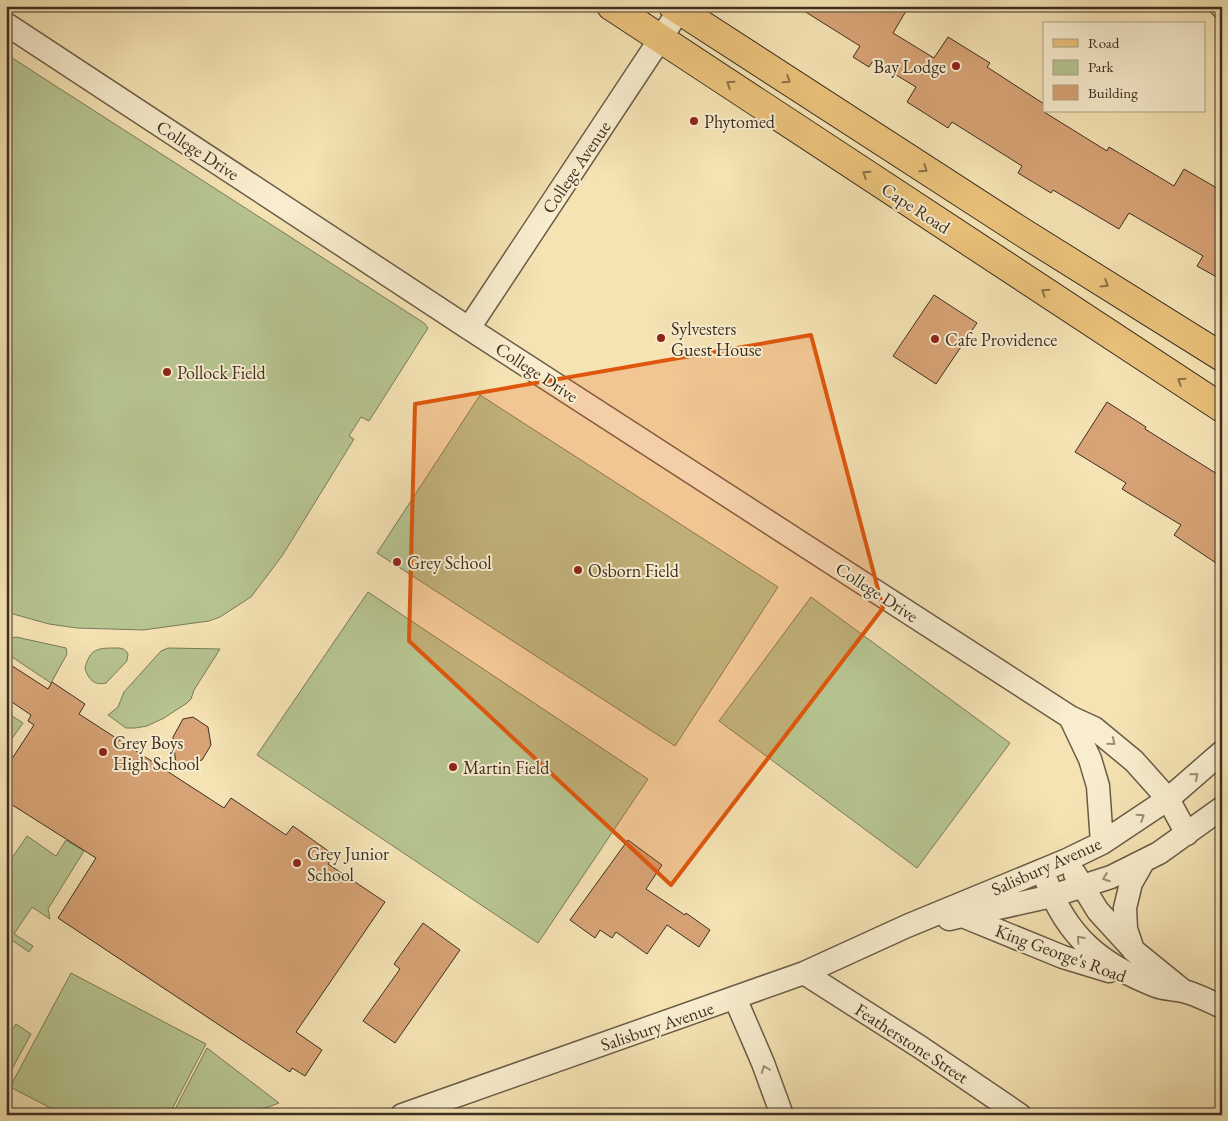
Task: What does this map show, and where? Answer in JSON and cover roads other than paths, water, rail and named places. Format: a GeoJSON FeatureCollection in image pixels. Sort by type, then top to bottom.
{"type":"FeatureCollection","features":[{"type":"Feature","properties":{"kind":"main road","name":"Cape Road"},"geometry":{"type":"LineString","coordinates":[[611,6],[1222,408]]}},
{"type":"Feature","properties":{"kind":"main road"},"geometry":{"type":"LineString","coordinates":[[678,8],[1019,230],[1222,357]]}},
{"type":"Feature","properties":{"kind":"street","name":"College Avenue"},"geometry":{"type":"LineString","coordinates":[[469,328],[662,39],[678,8]]}},
{"type":"Feature","properties":{"kind":"street","name":"College Drive"},"geometry":{"type":"LineString","coordinates":[[6,24],[469,328],[1070,717],[1094,728],[1134,761],[1168,800],[1187,834]]}},
{"type":"Feature","properties":{"kind":"street"},"geometry":{"type":"LineString","coordinates":[[1070,717],[1090,759],[1098,786],[1102,843]]}},
{"type":"Feature","properties":{"kind":"street","name":"Salisbury Avenue"},"geometry":{"type":"LineString","coordinates":[[402,1115],[804,973],[908,926],[1067,860],[1102,843],[1168,800],[1222,752]]}},
{"type":"Feature","properties":{"kind":"street","name":"Salisbury Avenue"},"geometry":{"type":"LineString","coordinates":[[908,926],[965,917],[1052,896],[1110,877],[1160,853],[1222,808]]}},
{"type":"Feature","properties":{"kind":"street","name":"King George's Road"},"geometry":{"type":"LineString","coordinates":[[1067,860],[1098,911],[1133,950],[1184,991]]}},
{"type":"Feature","properties":{"kind":"street","name":"King George's Road"},"geometry":{"type":"LineString","coordinates":[[1133,950],[1126,929],[1125,908],[1130,884],[1144,862]]}},
{"type":"Feature","properties":{"kind":"street","name":"King George's Road"},"geometry":{"type":"LineString","coordinates":[[1042,870],[1052,896],[1064,919],[1081,940],[1096,955],[1114,966],[1158,987]]}},
{"type":"Feature","properties":{"kind":"street","name":"King George's Road"},"geometry":{"type":"LineString","coordinates":[[965,917],[1063,957],[1158,987],[1184,991],[1222,1007]]}},
{"type":"Feature","properties":{"kind":"street","name":"Featherstone Street"},"geometry":{"type":"LineString","coordinates":[[804,973],[903,1036],[1020,1115]]}},
{"type":"Feature","properties":{"kind":"street"},"geometry":{"type":"LineString","coordinates":[[735,998],[763,1063],[782,1115]]}},
{"type":"Feature","properties":{"kind":"place","name":"Bay Lodge"},"geometry":{"type":"Point","coordinates":[956,66]}},
{"type":"Feature","properties":{"kind":"place","name":"Phytomed"},"geometry":{"type":"Point","coordinates":[694,121]}},
{"type":"Feature","properties":{"kind":"place","name":"Sylvesters Guest House"},"geometry":{"type":"Point","coordinates":[661,338]}},
{"type":"Feature","properties":{"kind":"place","name":"Cafe Providence"},"geometry":{"type":"Point","coordinates":[935,339]}},
{"type":"Feature","properties":{"kind":"place","name":"Pollock Field"},"geometry":{"type":"Point","coordinates":[167,372]}},
{"type":"Feature","properties":{"kind":"place","name":"Grey School"},"geometry":{"type":"Point","coordinates":[397,562]}},
{"type":"Feature","properties":{"kind":"place","name":"Osborn Field"},"geometry":{"type":"Point","coordinates":[578,570]}},
{"type":"Feature","properties":{"kind":"place","name":"Grey Boys High School"},"geometry":{"type":"Point","coordinates":[103,752]}},
{"type":"Feature","properties":{"kind":"place","name":"Martin Field"},"geometry":{"type":"Point","coordinates":[453,767]}},
{"type":"Feature","properties":{"kind":"place","name":"Grey Junior School"},"geometry":{"type":"Point","coordinates":[297,863]}}]}
